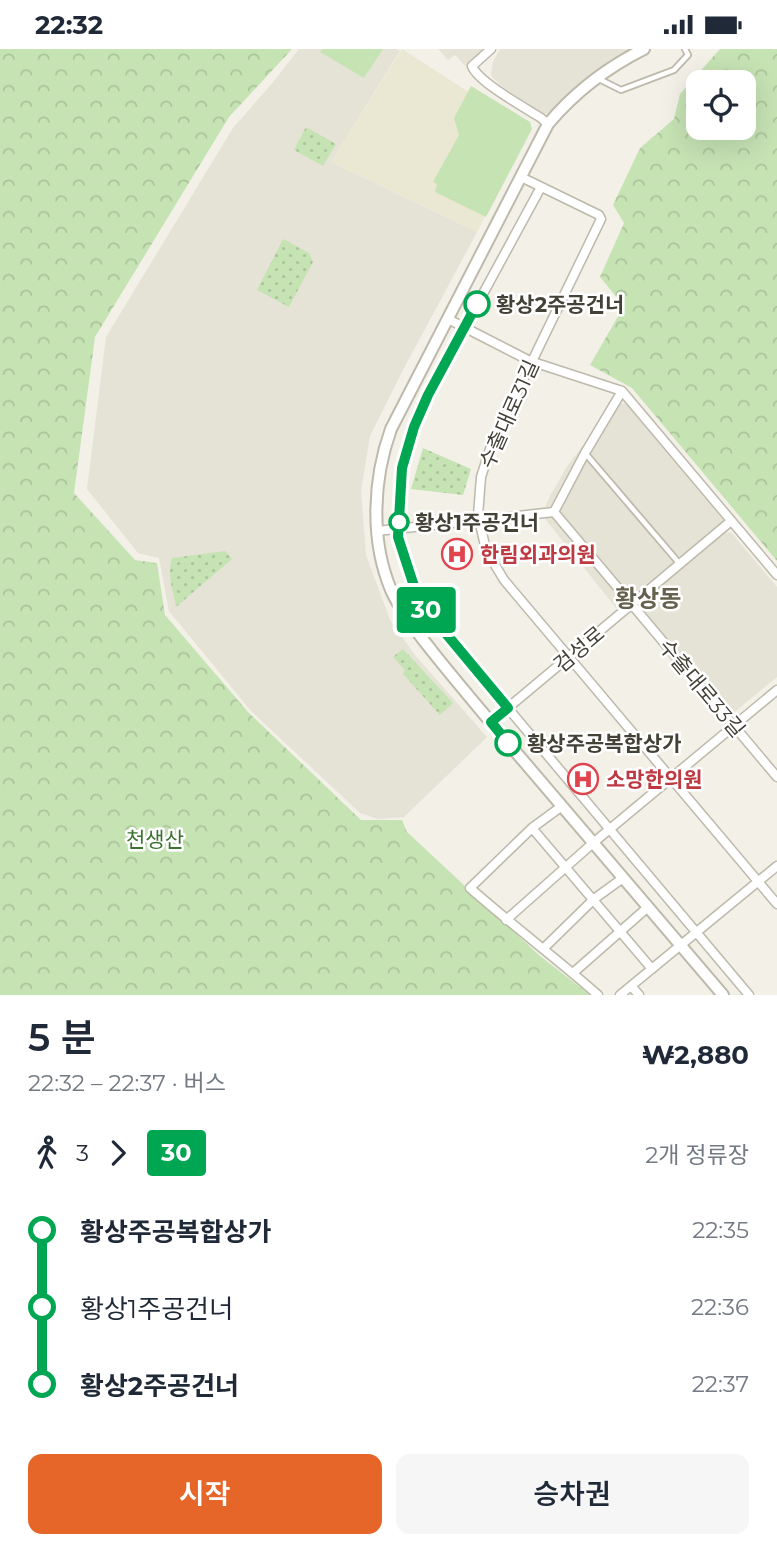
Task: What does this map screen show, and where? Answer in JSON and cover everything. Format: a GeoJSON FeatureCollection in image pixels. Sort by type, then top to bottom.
{"type":"FeatureCollection","features":[{"type":"Feature","properties":{"kind":"street"},"geometry":{"type":"LineString","coordinates":[[491,49],[472,66],[473,70],[486,82],[548,124]]}},
{"type":"Feature","properties":{"kind":"street"},"geometry":{"type":"LineString","coordinates":[[644,49],[597,78],[548,124],[391,429],[378,475],[377,531],[380,556],[391,589],[403,612],[452,677],[723,995]]}},
{"type":"Feature","properties":{"kind":"street","name":"수출대로31길"},"geometry":{"type":"LineString","coordinates":[[521,177],[599,215],[601,219],[488,456],[481,477],[478,515],[486,550],[504,580],[777,904]]}},
{"type":"Feature","properties":{"kind":"street"},"geometry":{"type":"LineString","coordinates":[[541,187],[428,395],[414,427],[402,468],[398,530],[402,554],[423,606],[749,995]]}},
{"type":"Feature","properties":{"kind":"street"},"geometry":{"type":"LineString","coordinates":[[448,319],[532,362],[622,391],[777,575]]}},
{"type":"Feature","properties":{"kind":"street"},"geometry":{"type":"LineString","coordinates":[[377,531],[554,512],[622,391]]}},
{"type":"Feature","properties":{"kind":"street","name":"수출대로33길"},"geometry":{"type":"LineString","coordinates":[[554,512],[777,777]]}},
{"type":"Feature","properties":{"kind":"street","name":"검성로"},"geometry":{"type":"LineString","coordinates":[[491,722],[731,521]]}},
{"type":"Feature","properties":{"kind":"street"},"geometry":{"type":"LineString","coordinates":[[506,920],[610,828],[777,690]]}},
{"type":"Feature","properties":{"kind":"street"},"geometry":{"type":"LineString","coordinates":[[562,806],[532,828],[470,888],[598,995]]}},
{"type":"Feature","properties":{"kind":"street"},"geometry":{"type":"LineString","coordinates":[[532,828],[652,969]]}},
{"type":"Feature","properties":{"kind":"street"},"geometry":{"type":"LineString","coordinates":[[620,995],[777,866]]}},
{"type":"Feature","properties":{"kind":"street"},"geometry":{"type":"LineString","coordinates":[[543,949],[594,899],[623,878]]}},
{"type":"Feature","properties":{"kind":"street"},"geometry":{"type":"LineString","coordinates":[[573,973],[648,907]]}},
{"type":"Feature","properties":{"kind":"street"},"geometry":{"type":"LineString","coordinates":[[631,986],[639,995]]}},
{"type":"Feature","properties":{"kind":"lane"},"geometry":{"type":"LineString","coordinates":[[597,78],[621,90],[674,70],[688,55],[685,49]]}},
{"type":"Feature","properties":{"kind":"lane"},"geometry":{"type":"LineString","coordinates":[[585,453],[680,564]]}},
{"type":"Feature","properties":{"kind":"shaded area"},"geometry":{"type":"Polygon","coordinates":[[[299,49],[400,51],[331,162],[477,232],[370,436],[361,491],[366,555],[390,620],[415,655],[487,737],[404,817],[378,819],[360,813],[251,711],[169,611],[159,558],[138,553],[87,489],[106,337],[233,128],[299,49]]]}},
{"type":"Feature","properties":{"kind":"shaded area"},"geometry":{"type":"Polygon","coordinates":[[[402,49],[526,129],[477,232],[331,162],[402,49]]]}},
{"type":"Feature","properties":{"kind":"shaded area"},"geometry":{"type":"Polygon","coordinates":[[[438,49],[484,49],[465,66],[455,55],[448,60],[438,49]]]}},
{"type":"Feature","properties":{"kind":"shaded area"},"geometry":{"type":"Polygon","coordinates":[[[500,49],[630,49],[552,113],[543,114],[493,78],[493,62],[500,49]]]}},
{"type":"Feature","properties":{"kind":"shaded area"},"geometry":{"type":"Polygon","coordinates":[[[616,403],[626,404],[725,522],[616,608],[542,515],[568,465],[616,403]]]}},
{"type":"Feature","properties":{"kind":"shaded area"},"geometry":{"type":"Polygon","coordinates":[[[731,532],[777,587],[777,677],[732,714],[722,713],[633,604],[725,533],[731,532]]]}},
{"type":"Feature","properties":{"kind":"green space","name":"천생산"},"geometry":{"type":"Polygon","coordinates":[[[0,49],[292,49],[229,117],[95,337],[74,493],[135,560],[157,563],[165,615],[248,712],[361,820],[402,820],[407,832],[540,956],[590,995],[0,995],[0,49]]]}},
{"type":"Feature","properties":{"kind":"green space"},"geometry":{"type":"Polygon","coordinates":[[[322,49],[383,49],[364,78],[320,52],[322,49]]]}},
{"type":"Feature","properties":{"kind":"green space"},"geometry":{"type":"Polygon","coordinates":[[[720,49],[777,49],[777,561],[632,388],[590,365],[624,306],[600,277],[624,223],[613,205],[640,148],[674,119],[680,94],[686,87],[686,140],[756,140],[756,70],[701,70],[720,49]]]}},
{"type":"Feature","properties":{"kind":"green space"},"geometry":{"type":"Polygon","coordinates":[[[471,86],[530,122],[532,129],[486,217],[435,192],[437,184],[433,182],[459,135],[454,118],[471,86]]]}},
{"type":"Feature","properties":{"kind":"green space"},"geometry":{"type":"Polygon","coordinates":[[[306,127],[336,144],[323,166],[294,150],[306,127]]]}},
{"type":"Feature","properties":{"kind":"green space"},"geometry":{"type":"Polygon","coordinates":[[[283,239],[309,253],[313,262],[289,307],[257,290],[283,239]]]}},
{"type":"Feature","properties":{"kind":"green space"},"geometry":{"type":"Polygon","coordinates":[[[423,448],[471,469],[463,495],[411,489],[423,448]]]}},
{"type":"Feature","properties":{"kind":"green space"},"geometry":{"type":"Polygon","coordinates":[[[225,551],[232,559],[176,607],[170,576],[172,558],[225,551]]]}},
{"type":"Feature","properties":{"kind":"green space"},"geometry":{"type":"Polygon","coordinates":[[[403,649],[453,703],[440,715],[403,674],[405,670],[393,657],[403,649]]]}},
{"type":"Feature","properties":{"kind":"bus line","name":"30"},"geometry":{"type":"LineString","coordinates":[[477,304],[428,395],[414,427],[402,468],[398,537],[423,606],[508,708],[491,722],[508,743]]}},
{"type":"Feature","properties":{"kind":"place","name":"황상2주공건너"},"geometry":{"type":"Point","coordinates":[477,304]}},
{"type":"Feature","properties":{"kind":"place","name":"황상1주공건너"},"geometry":{"type":"Point","coordinates":[399,522]}},
{"type":"Feature","properties":{"kind":"place","name":"한림외과의원"},"geometry":{"type":"Point","coordinates":[457,554]}},
{"type":"Feature","properties":{"kind":"place","name":"황상주공복합상가"},"geometry":{"type":"Point","coordinates":[508,743]}},
{"type":"Feature","properties":{"kind":"place","name":"소망한의원"},"geometry":{"type":"Point","coordinates":[583,779]}},
{"type":"Feature","properties":{"kind":"district","name":"황상동"},"geometry":{"type":"Point","coordinates":[648,598]}}]}
